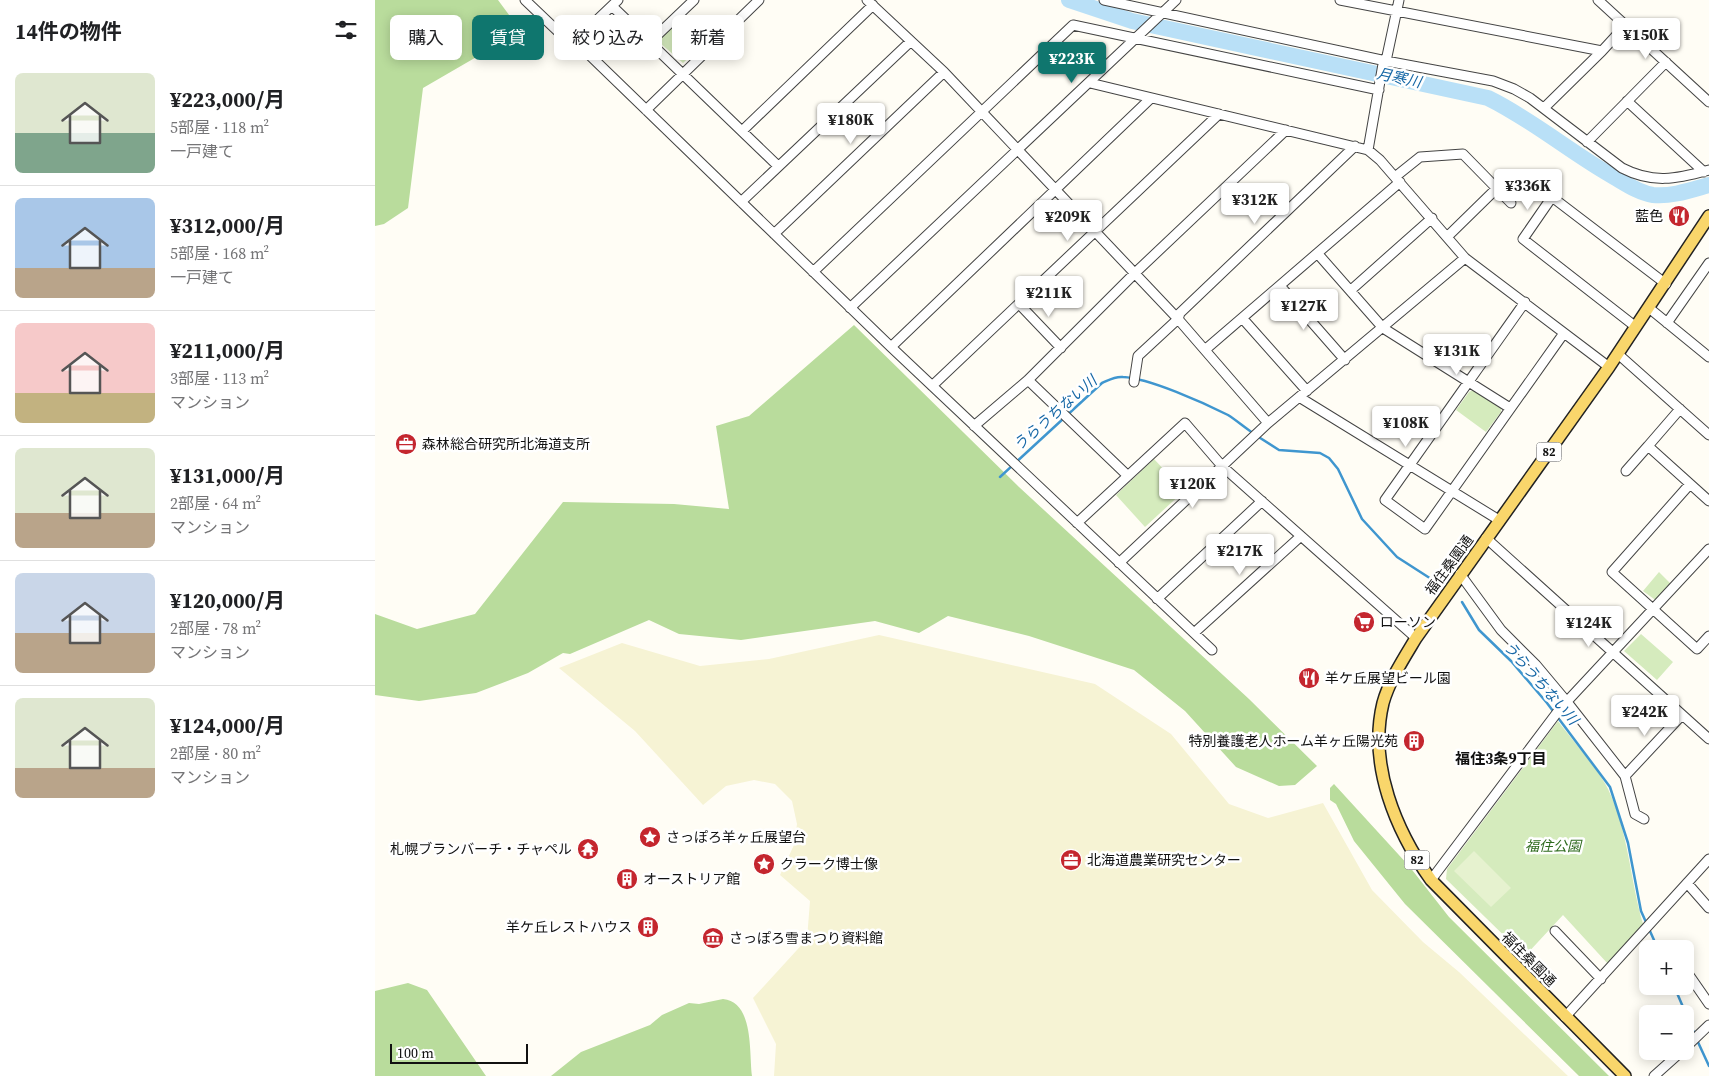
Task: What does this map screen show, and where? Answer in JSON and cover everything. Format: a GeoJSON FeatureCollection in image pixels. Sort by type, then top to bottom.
{"type":"FeatureCollection","features":[{"type":"Feature","properties":{"kind":"main road","name":"福住桑園通"},"geometry":{"type":"LineString","coordinates":[[1625,1076],[1431,880],[1411,852],[1400,828],[1384,778],[1379,754],[1383,704],[1416,638],[1609,367],[1666,284],[1706,221]]}},
{"type":"Feature","properties":{"kind":"street"},"geometry":{"type":"LineString","coordinates":[[526,0],[554,27]]}},
{"type":"Feature","properties":{"kind":"street"},"geometry":{"type":"LineString","coordinates":[[662,31],[694,0]]}},
{"type":"Feature","properties":{"kind":"street"},"geometry":{"type":"LineString","coordinates":[[647,110],[759,0]]}},
{"type":"Feature","properties":{"kind":"street"},"geometry":{"type":"LineString","coordinates":[[1104,0],[1162,15],[1384,62],[1493,81],[1515,89],[1545,108],[1587,142],[1636,176],[1655,180],[1684,177],[1706,171]]}},
{"type":"Feature","properties":{"kind":"street"},"geometry":{"type":"LineString","coordinates":[[850,308],[1176,0]]}},
{"type":"Feature","properties":{"kind":"street"},"geometry":{"type":"LineString","coordinates":[[1340,0],[1602,51]]}},
{"type":"Feature","properties":{"kind":"street"},"geometry":{"type":"LineString","coordinates":[[1368,150],[1384,62],[1399,0]]}},
{"type":"Feature","properties":{"kind":"street"},"geometry":{"type":"LineString","coordinates":[[1598,0],[1709,102]]}},
{"type":"Feature","properties":{"kind":"street"},"geometry":{"type":"LineString","coordinates":[[741,131],[870,2],[944,72],[1178,318],[1268,423]]}},
{"type":"Feature","properties":{"kind":"street"},"geometry":{"type":"LineString","coordinates":[[602,15],[615,3],[626,15]]}},
{"type":"Feature","properties":{"kind":"street"},"geometry":{"type":"LineString","coordinates":[[813,272],[1073,25],[1139,36],[1379,88]]}},
{"type":"Feature","properties":{"kind":"street"},"geometry":{"type":"LineString","coordinates":[[1545,108],[1625,26]]}},
{"type":"Feature","properties":{"kind":"street"},"geometry":{"type":"LineString","coordinates":[[741,202],[911,40]]}},
{"type":"Feature","properties":{"kind":"street"},"geometry":{"type":"LineString","coordinates":[[662,54],[778,166]]}},
{"type":"Feature","properties":{"kind":"street"},"geometry":{"type":"LineString","coordinates":[[595,60],[850,308],[1212,650]]}},
{"type":"Feature","properties":{"kind":"street"},"geometry":{"type":"LineString","coordinates":[[1587,142],[1666,62]]}},
{"type":"Feature","properties":{"kind":"street"},"geometry":{"type":"LineString","coordinates":[[774,234],[944,72]]}},
{"type":"Feature","properties":{"kind":"street"},"geometry":{"type":"LineString","coordinates":[[1089,83],[1368,150],[1398,180],[1465,258],[1609,367]]}},
{"type":"Feature","properties":{"kind":"street"},"geometry":{"type":"LineString","coordinates":[[891,347],[1150,98]]}},
{"type":"Feature","properties":{"kind":"street"},"geometry":{"type":"LineString","coordinates":[[1627,102],[1706,171]]}},
{"type":"Feature","properties":{"kind":"street"},"geometry":{"type":"LineString","coordinates":[[932,386],[1219,114]]}},
{"type":"Feature","properties":{"kind":"street"},"geometry":{"type":"LineString","coordinates":[[974,426],[1028,380],[1135,273],[1286,130]]}},
{"type":"Feature","properties":{"kind":"street"},"geometry":{"type":"LineString","coordinates":[[1135,377],[1138,356],[1178,318],[1180,313],[1355,146]]}},
{"type":"Feature","properties":{"kind":"street"},"geometry":{"type":"LineString","coordinates":[[1206,349],[1318,254],[1398,180],[1420,157],[1463,154],[1511,203]]}},
{"type":"Feature","properties":{"kind":"street"},"geometry":{"type":"LineString","coordinates":[[1448,236],[1496,188]]}},
{"type":"Feature","properties":{"kind":"street"},"geometry":{"type":"LineString","coordinates":[[1636,327],[1523,240],[1553,197],[1666,284]]}},
{"type":"Feature","properties":{"kind":"street"},"geometry":{"type":"LineString","coordinates":[[1351,290],[1432,218]]}},
{"type":"Feature","properties":{"kind":"street"},"geometry":{"type":"LineString","coordinates":[[1318,254],[1383,328],[1510,408]]}},
{"type":"Feature","properties":{"kind":"street"},"geometry":{"type":"LineString","coordinates":[[1119,563],[1268,423],[1465,258]]}},
{"type":"Feature","properties":{"kind":"street"},"geometry":{"type":"LineString","coordinates":[[1667,323],[1709,263]]}},
{"type":"Feature","properties":{"kind":"street"},"geometry":{"type":"LineString","coordinates":[[1281,287],[1345,360]]}},
{"type":"Feature","properties":{"kind":"street"},"geometry":{"type":"LineString","coordinates":[[1525,302],[1385,500],[1425,529],[1564,333]]}},
{"type":"Feature","properties":{"kind":"street"},"geometry":{"type":"LineString","coordinates":[[1019,305],[1061,348]]}},
{"type":"Feature","properties":{"kind":"street"},"geometry":{"type":"LineString","coordinates":[[1649,308],[1709,357]]}},
{"type":"Feature","properties":{"kind":"street"},"geometry":{"type":"LineString","coordinates":[[1243,319],[1307,391]]}},
{"type":"Feature","properties":{"kind":"street"},"geometry":{"type":"LineString","coordinates":[[1618,354],[1709,435]]}},
{"type":"Feature","properties":{"kind":"street"},"geometry":{"type":"LineString","coordinates":[[1028,380],[1129,476]]}},
{"type":"Feature","properties":{"kind":"street"},"geometry":{"type":"LineString","coordinates":[[1299,397],[1499,520]]}},
{"type":"Feature","properties":{"kind":"street"},"geometry":{"type":"LineString","coordinates":[[1626,471],[1679,409]]}},
{"type":"Feature","properties":{"kind":"street"},"geometry":{"type":"LineString","coordinates":[[1077,523],[1185,423],[1222,466],[1416,638]]}},
{"type":"Feature","properties":{"kind":"street"},"geometry":{"type":"LineString","coordinates":[[1648,446],[1709,501]]}},
{"type":"Feature","properties":{"kind":"street"},"geometry":{"type":"LineString","coordinates":[[1690,484],[1612,572],[1697,649],[1709,636]]}},
{"type":"Feature","properties":{"kind":"street"},"geometry":{"type":"LineString","coordinates":[[1157,599],[1262,501]]}},
{"type":"Feature","properties":{"kind":"street"},"geometry":{"type":"LineString","coordinates":[[1194,633],[1301,536]]}},
{"type":"Feature","properties":{"kind":"street"},"geometry":{"type":"LineString","coordinates":[[1486,538],[1709,740]]}},
{"type":"Feature","properties":{"kind":"street"},"geometry":{"type":"LineString","coordinates":[[1431,880],[1559,710],[1709,549]]}},
{"type":"Feature","properties":{"kind":"street"},"geometry":{"type":"LineString","coordinates":[[1460,574],[1501,630],[1536,665],[1625,776],[1635,814],[1644,819]]}},
{"type":"Feature","properties":{"kind":"street"},"geometry":{"type":"LineString","coordinates":[[1625,776],[1682,715]]}},
{"type":"Feature","properties":{"kind":"street"},"geometry":{"type":"LineString","coordinates":[[1565,1016],[1601,979],[1709,859]]}},
{"type":"Feature","properties":{"kind":"street"},"geometry":{"type":"LineString","coordinates":[[1687,883],[1709,908]]}},
{"type":"Feature","properties":{"kind":"street"},"geometry":{"type":"LineString","coordinates":[[1555,931],[1601,979]]}},
{"type":"Feature","properties":{"kind":"street"},"geometry":{"type":"LineString","coordinates":[[1694,982],[1709,1004]]}},
{"type":"Feature","properties":{"kind":"street"},"geometry":{"type":"LineString","coordinates":[[1694,1040],[1709,1025]]}},
{"type":"Feature","properties":{"kind":"street"},"geometry":{"type":"LineString","coordinates":[[1654,1076],[1672,1060]]}},
{"type":"Feature","properties":{"kind":"shaded area","name":"北海道農業研究センター"},"geometry":{"type":"Polygon","coordinates":[[[879,635],[1095,684],[1171,734],[1229,804],[1268,818],[1323,803],[1372,890],[1423,942],[1459,972],[1568,1076],[774,1076],[776,1044],[753,998],[807,939],[810,901],[780,875],[794,845],[797,824],[792,801],[775,784],[754,780],[726,786],[703,805],[635,731],[559,668],[622,643],[700,666],[769,659],[879,635]]]}},
{"type":"Feature","properties":{"kind":"green space"},"geometry":{"type":"Polygon","coordinates":[[[375,0],[498,0],[509,15],[472,15],[472,60],[423,88],[408,208],[384,224],[375,226],[375,0]]]}},
{"type":"Feature","properties":{"kind":"green space"},"geometry":{"type":"Polygon","coordinates":[[[672,28],[672,53],[662,45],[662,36],[672,28]]]}},
{"type":"Feature","properties":{"kind":"green space"},"geometry":{"type":"Polygon","coordinates":[[[854,325],[1019,487],[1249,699],[1317,766],[1295,785],[1279,786],[1236,767],[1185,711],[1134,670],[1029,636],[948,616],[919,633],[875,621],[741,640],[679,634],[649,620],[570,654],[563,653],[528,673],[476,693],[419,701],[375,695],[375,614],[417,629],[475,614],[563,502],[674,504],[729,509],[716,426],[749,416],[854,325]]]}},
{"type":"Feature","properties":{"kind":"green space"},"geometry":{"type":"Polygon","coordinates":[[[1473,390],[1501,407],[1501,412],[1486,432],[1456,410],[1469,392],[1473,390]]]}},
{"type":"Feature","properties":{"kind":"green space"},"geometry":{"type":"Polygon","coordinates":[[[1154,459],[1184,491],[1145,527],[1116,495],[1154,459]]]}},
{"type":"Feature","properties":{"kind":"green space"},"geometry":{"type":"Polygon","coordinates":[[[1659,572],[1671,584],[1659,599],[1654,599],[1643,591],[1659,572]]]}},
{"type":"Feature","properties":{"kind":"green space"},"geometry":{"type":"Polygon","coordinates":[[[1641,634],[1673,662],[1657,680],[1624,651],[1641,634]]]}},
{"type":"Feature","properties":{"kind":"green space","name":"福住公園"},"geometry":{"type":"Polygon","coordinates":[[[1558,721],[1598,773],[1615,805],[1621,822],[1644,927],[1608,964],[1563,915],[1525,956],[1446,879],[1447,869],[1558,721]]]}},
{"type":"Feature","properties":{"kind":"green space"},"geometry":{"type":"Polygon","coordinates":[[[1334,784],[1409,866],[1449,917],[1609,1076],[1579,1076],[1405,904],[1354,841],[1336,804],[1330,800],[1330,788],[1334,784]]]}},
{"type":"Feature","properties":{"kind":"green space"},"geometry":{"type":"Polygon","coordinates":[[[1474,851],[1511,888],[1491,907],[1454,871],[1474,851]]]}},
{"type":"Feature","properties":{"kind":"green space"},"geometry":{"type":"Polygon","coordinates":[[[408,983],[427,990],[486,1076],[375,1076],[375,991],[408,983]]]}},
{"type":"Feature","properties":{"kind":"green space"},"geometry":{"type":"Polygon","coordinates":[[[723,999],[733,1002],[745,1018],[750,1042],[752,1076],[551,1076],[581,1052],[650,1025],[662,1015],[689,1003],[699,1004],[723,999]]]}},
{"type":"Feature","properties":{"kind":"waterway","name":"月寒川"},"geometry":{"type":"LineString","coordinates":[[1069,0],[1132,21],[1488,98],[1521,116],[1598,168],[1633,188],[1648,194],[1674,194],[1709,185]]}},
{"type":"Feature","properties":{"kind":"waterway","name":"うらうちない川"},"geometry":{"type":"LineString","coordinates":[[1000,477],[1102,383],[1117,377],[1134,378],[1191,398],[1228,415],[1253,433]]}},
{"type":"Feature","properties":{"kind":"waterway","name":"うらうちない川"},"geometry":{"type":"LineString","coordinates":[[1257,436],[1279,450],[1320,453],[1329,458],[1338,469],[1362,519],[1397,557],[1439,584]]}},
{"type":"Feature","properties":{"kind":"waterway","name":"うらうちない川"},"geometry":{"type":"LineString","coordinates":[[1462,602],[1479,630],[1511,661],[1547,703],[1610,787],[1628,843],[1641,911],[1654,940]]}},
{"type":"Feature","properties":{"kind":"waterway","name":"うらうちない川"},"geometry":{"type":"LineString","coordinates":[[1678,995],[1695,1035]]}},
{"type":"Feature","properties":{"kind":"waterway","name":"うらうちない川"},"geometry":{"type":"LineString","coordinates":[[1697,1040],[1709,1066]]}},
{"type":"Feature","properties":{"kind":"place","name":"藍色"},"geometry":{"type":"Point","coordinates":[1679,216]}},
{"type":"Feature","properties":{"kind":"place","name":"森林総合研究所北海道支所"},"geometry":{"type":"Point","coordinates":[406,444]}},
{"type":"Feature","properties":{"kind":"place","name":"ローソン"},"geometry":{"type":"Point","coordinates":[1364,622]}},
{"type":"Feature","properties":{"kind":"place","name":"羊ケ丘展望ビール園"},"geometry":{"type":"Point","coordinates":[1309,678]}},
{"type":"Feature","properties":{"kind":"place","name":"特別養護老人ホーム羊ヶ丘陽光苑"},"geometry":{"type":"Point","coordinates":[1414,741]}},
{"type":"Feature","properties":{"kind":"place","name":"さっぽろ羊ヶ丘展望台"},"geometry":{"type":"Point","coordinates":[650,837]}},
{"type":"Feature","properties":{"kind":"place","name":"札幌ブランバーチ・チャペル"},"geometry":{"type":"Point","coordinates":[588,849]}},
{"type":"Feature","properties":{"kind":"place","name":"北海道農業研究センター"},"geometry":{"type":"Point","coordinates":[1071,860]}},
{"type":"Feature","properties":{"kind":"place","name":"クラーク博士像"},"geometry":{"type":"Point","coordinates":[764,864]}},
{"type":"Feature","properties":{"kind":"place","name":"オーストリア館"},"geometry":{"type":"Point","coordinates":[627,879]}},
{"type":"Feature","properties":{"kind":"place","name":"羊ケ丘レストハウス"},"geometry":{"type":"Point","coordinates":[648,927]}},
{"type":"Feature","properties":{"kind":"place","name":"さっぽろ雪まつり資料館"},"geometry":{"type":"Point","coordinates":[713,938]}},
{"type":"Feature","properties":{"kind":"district","name":"福住3条9丁目"},"geometry":{"type":"Point","coordinates":[1501,759]}}]}
